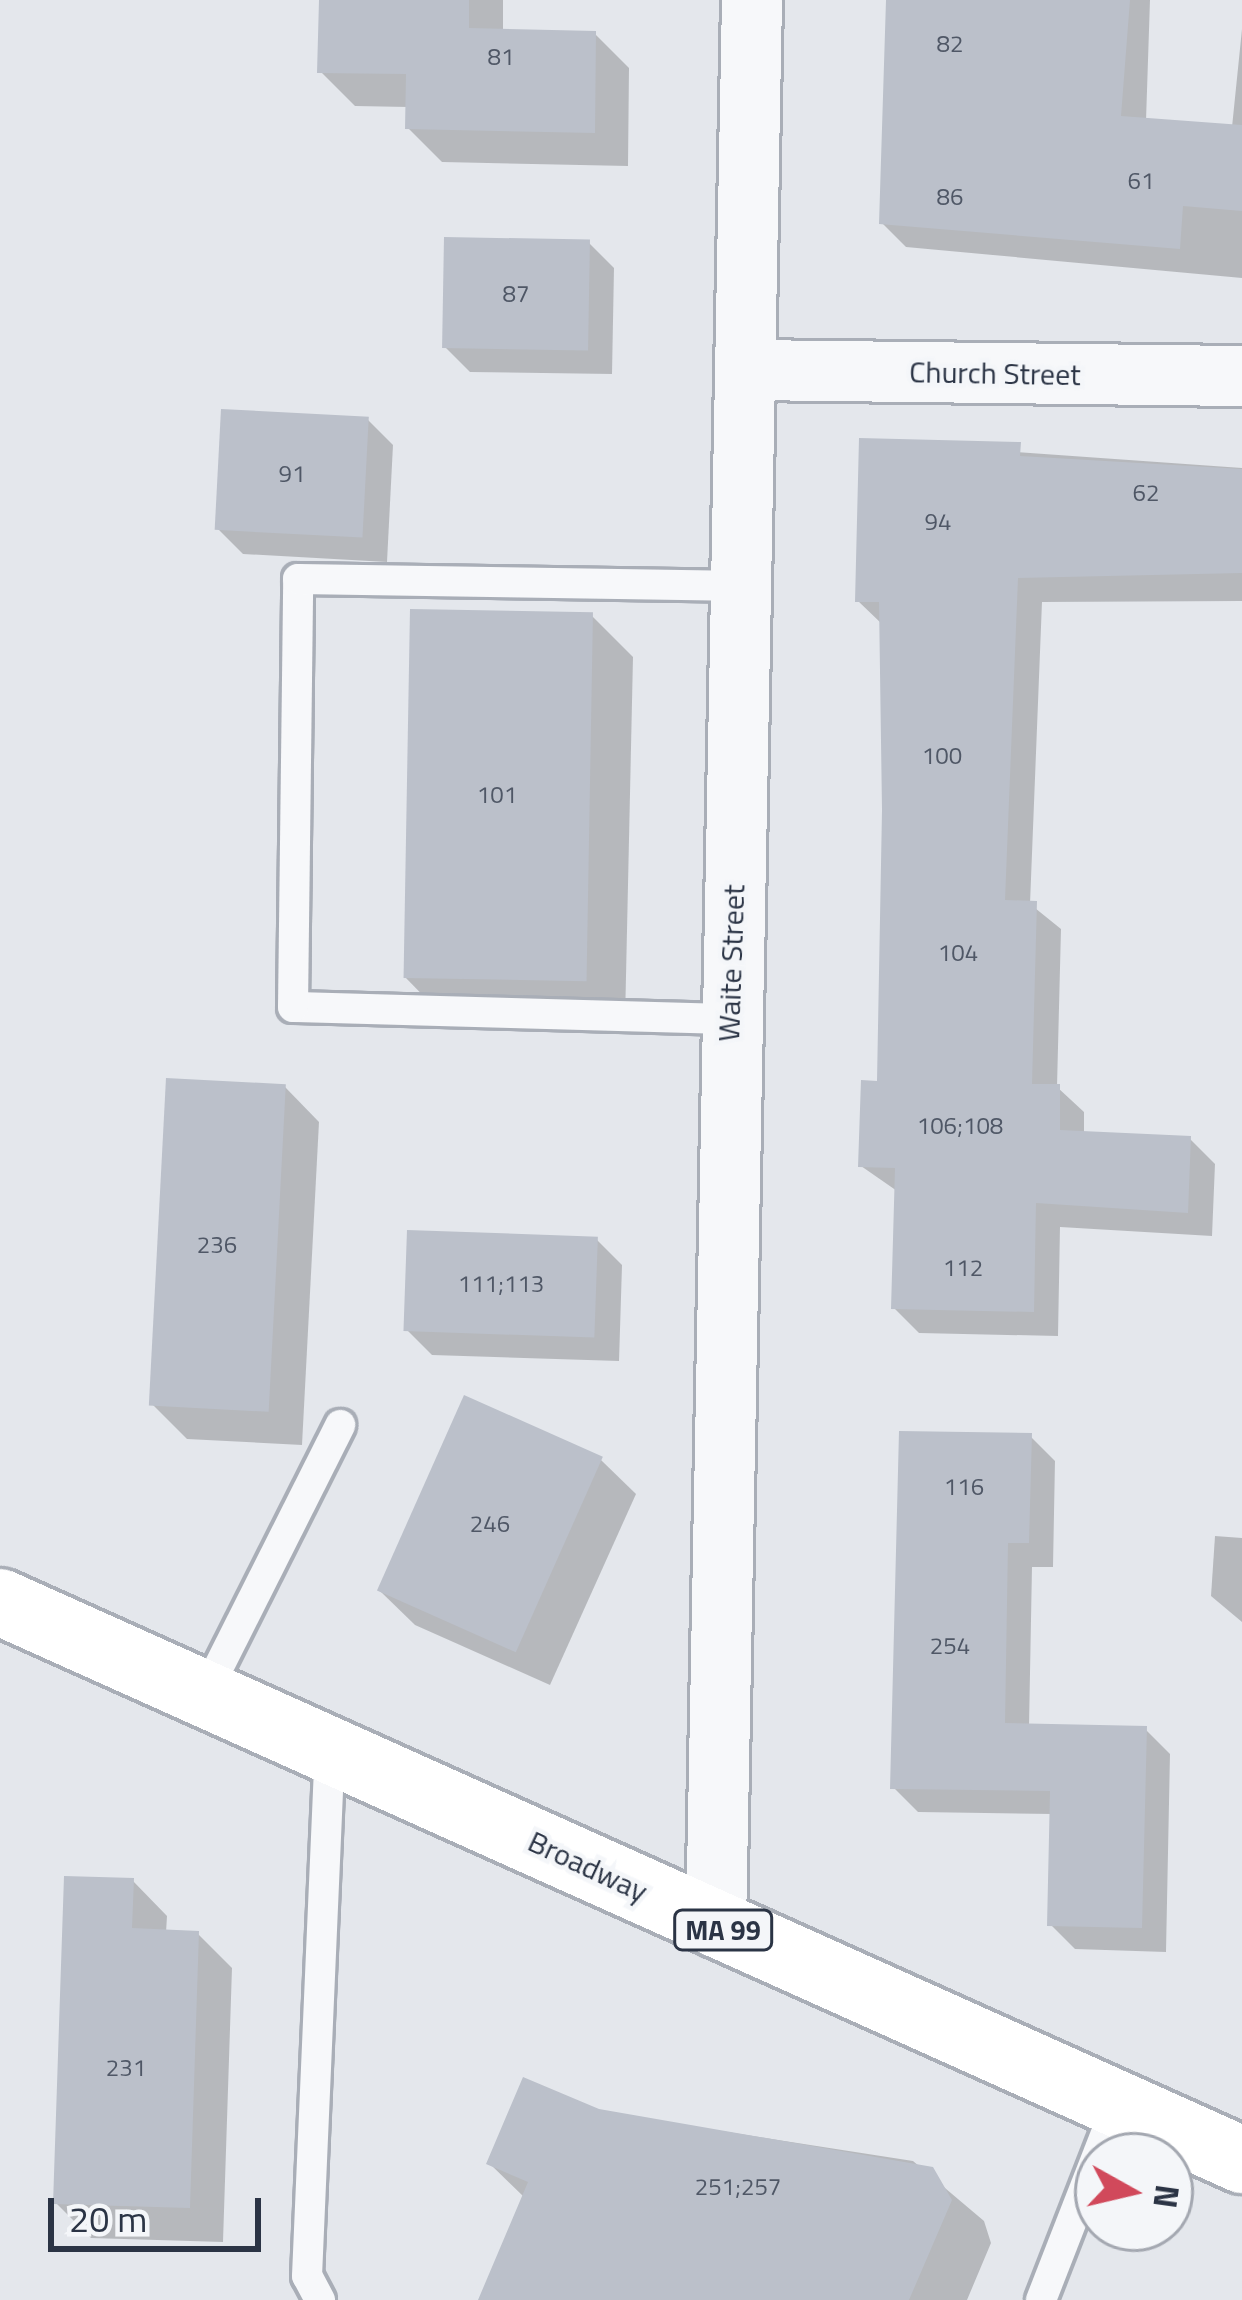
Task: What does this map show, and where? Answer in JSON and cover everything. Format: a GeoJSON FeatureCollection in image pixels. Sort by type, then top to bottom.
{"type":"FeatureCollection","features":[{"type":"Feature","properties":{"kind":"main road","name":"Broadway"},"geometry":{"type":"LineString","coordinates":[[0,1602],[330,1744],[716,1927],[1242,2160]]}},
{"type":"Feature","properties":{"kind":"street","name":"Waite Street"},"geometry":{"type":"LineString","coordinates":[[716,1927],[729,1019],[746,586],[752,0]]}},
{"type":"Feature","properties":{"kind":"street","name":"Church Street"},"geometry":{"type":"LineString","coordinates":[[748,370],[1242,376]]}},
{"type":"Feature","properties":{"kind":"lane"},"geometry":{"type":"LineString","coordinates":[[729,1019],[293,1006],[298,579],[746,586]]}},
{"type":"Feature","properties":{"kind":"lane"},"geometry":{"type":"LineString","coordinates":[[206,1692],[340,1426]]}},
{"type":"Feature","properties":{"kind":"lane"},"geometry":{"type":"LineString","coordinates":[[320,2300],[307,2276],[330,1744]]}},
{"type":"Feature","properties":{"kind":"lane"},"geometry":{"type":"LineString","coordinates":[[1041,2300],[1117,2105]]}},
{"type":"Feature","properties":{"kind":"building"},"geometry":{"type":"Polygon","coordinates":[[[319,0],[469,0],[469,28],[596,31],[595,133],[405,129],[406,74],[317,73],[319,0]]]}},
{"type":"Feature","properties":{"kind":"building"},"geometry":{"type":"Polygon","coordinates":[[[886,0],[1130,0],[1121,116],[1242,125],[1242,211],[1183,206],[1180,249],[879,224],[886,0]]]}},
{"type":"Feature","properties":{"kind":"building"},"geometry":{"type":"Polygon","coordinates":[[[444,237],[590,240],[588,351],[442,348],[444,237]]]}},
{"type":"Feature","properties":{"kind":"building"},"geometry":{"type":"Polygon","coordinates":[[[221,409],[369,417],[362,538],[215,530],[221,409]]]}},
{"type":"Feature","properties":{"kind":"building"},"geometry":{"type":"Polygon","coordinates":[[[859,438],[1021,442],[1020,456],[1242,469],[1242,573],[1018,578],[1005,900],[1037,901],[1032,1084],[1060,1084],[1060,1130],[1191,1136],[1188,1213],[1036,1203],[1034,1312],[891,1309],[895,1168],[858,1167],[861,1080],[877,1081],[882,810],[879,602],[855,602],[859,438]]]}},
{"type":"Feature","properties":{"kind":"building"},"geometry":{"type":"Polygon","coordinates":[[[410,609],[593,612],[587,981],[404,978],[410,609]]]}},
{"type":"Feature","properties":{"kind":"building"},"geometry":{"type":"Polygon","coordinates":[[[166,1078],[286,1084],[269,1412],[149,1406],[166,1078]]]}},
{"type":"Feature","properties":{"kind":"building"},"geometry":{"type":"Polygon","coordinates":[[[407,1230],[598,1237],[594,1338],[403,1331],[407,1230]]]}},
{"type":"Feature","properties":{"kind":"building"},"geometry":{"type":"Polygon","coordinates":[[[464,1395],[603,1457],[516,1652],[377,1590],[464,1395]]]}},
{"type":"Feature","properties":{"kind":"building"},"geometry":{"type":"Polygon","coordinates":[[[899,1431],[1032,1433],[1029,1543],[1008,1543],[1005,1723],[1147,1726],[1142,1928],[1047,1926],[1050,1791],[890,1789],[899,1431]]]}},
{"type":"Feature","properties":{"kind":"building"},"geometry":{"type":"Polygon","coordinates":[[[64,1876],[134,1878],[132,1928],[199,1931],[190,2208],[53,2204],[64,1876]]]}},
{"type":"Feature","properties":{"kind":"building"},"geometry":{"type":"Polygon","coordinates":[[[523,2077],[599,2109],[933,2167],[952,2200],[909,2300],[478,2300],[528,2182],[486,2164],[523,2077]]]}}]}
